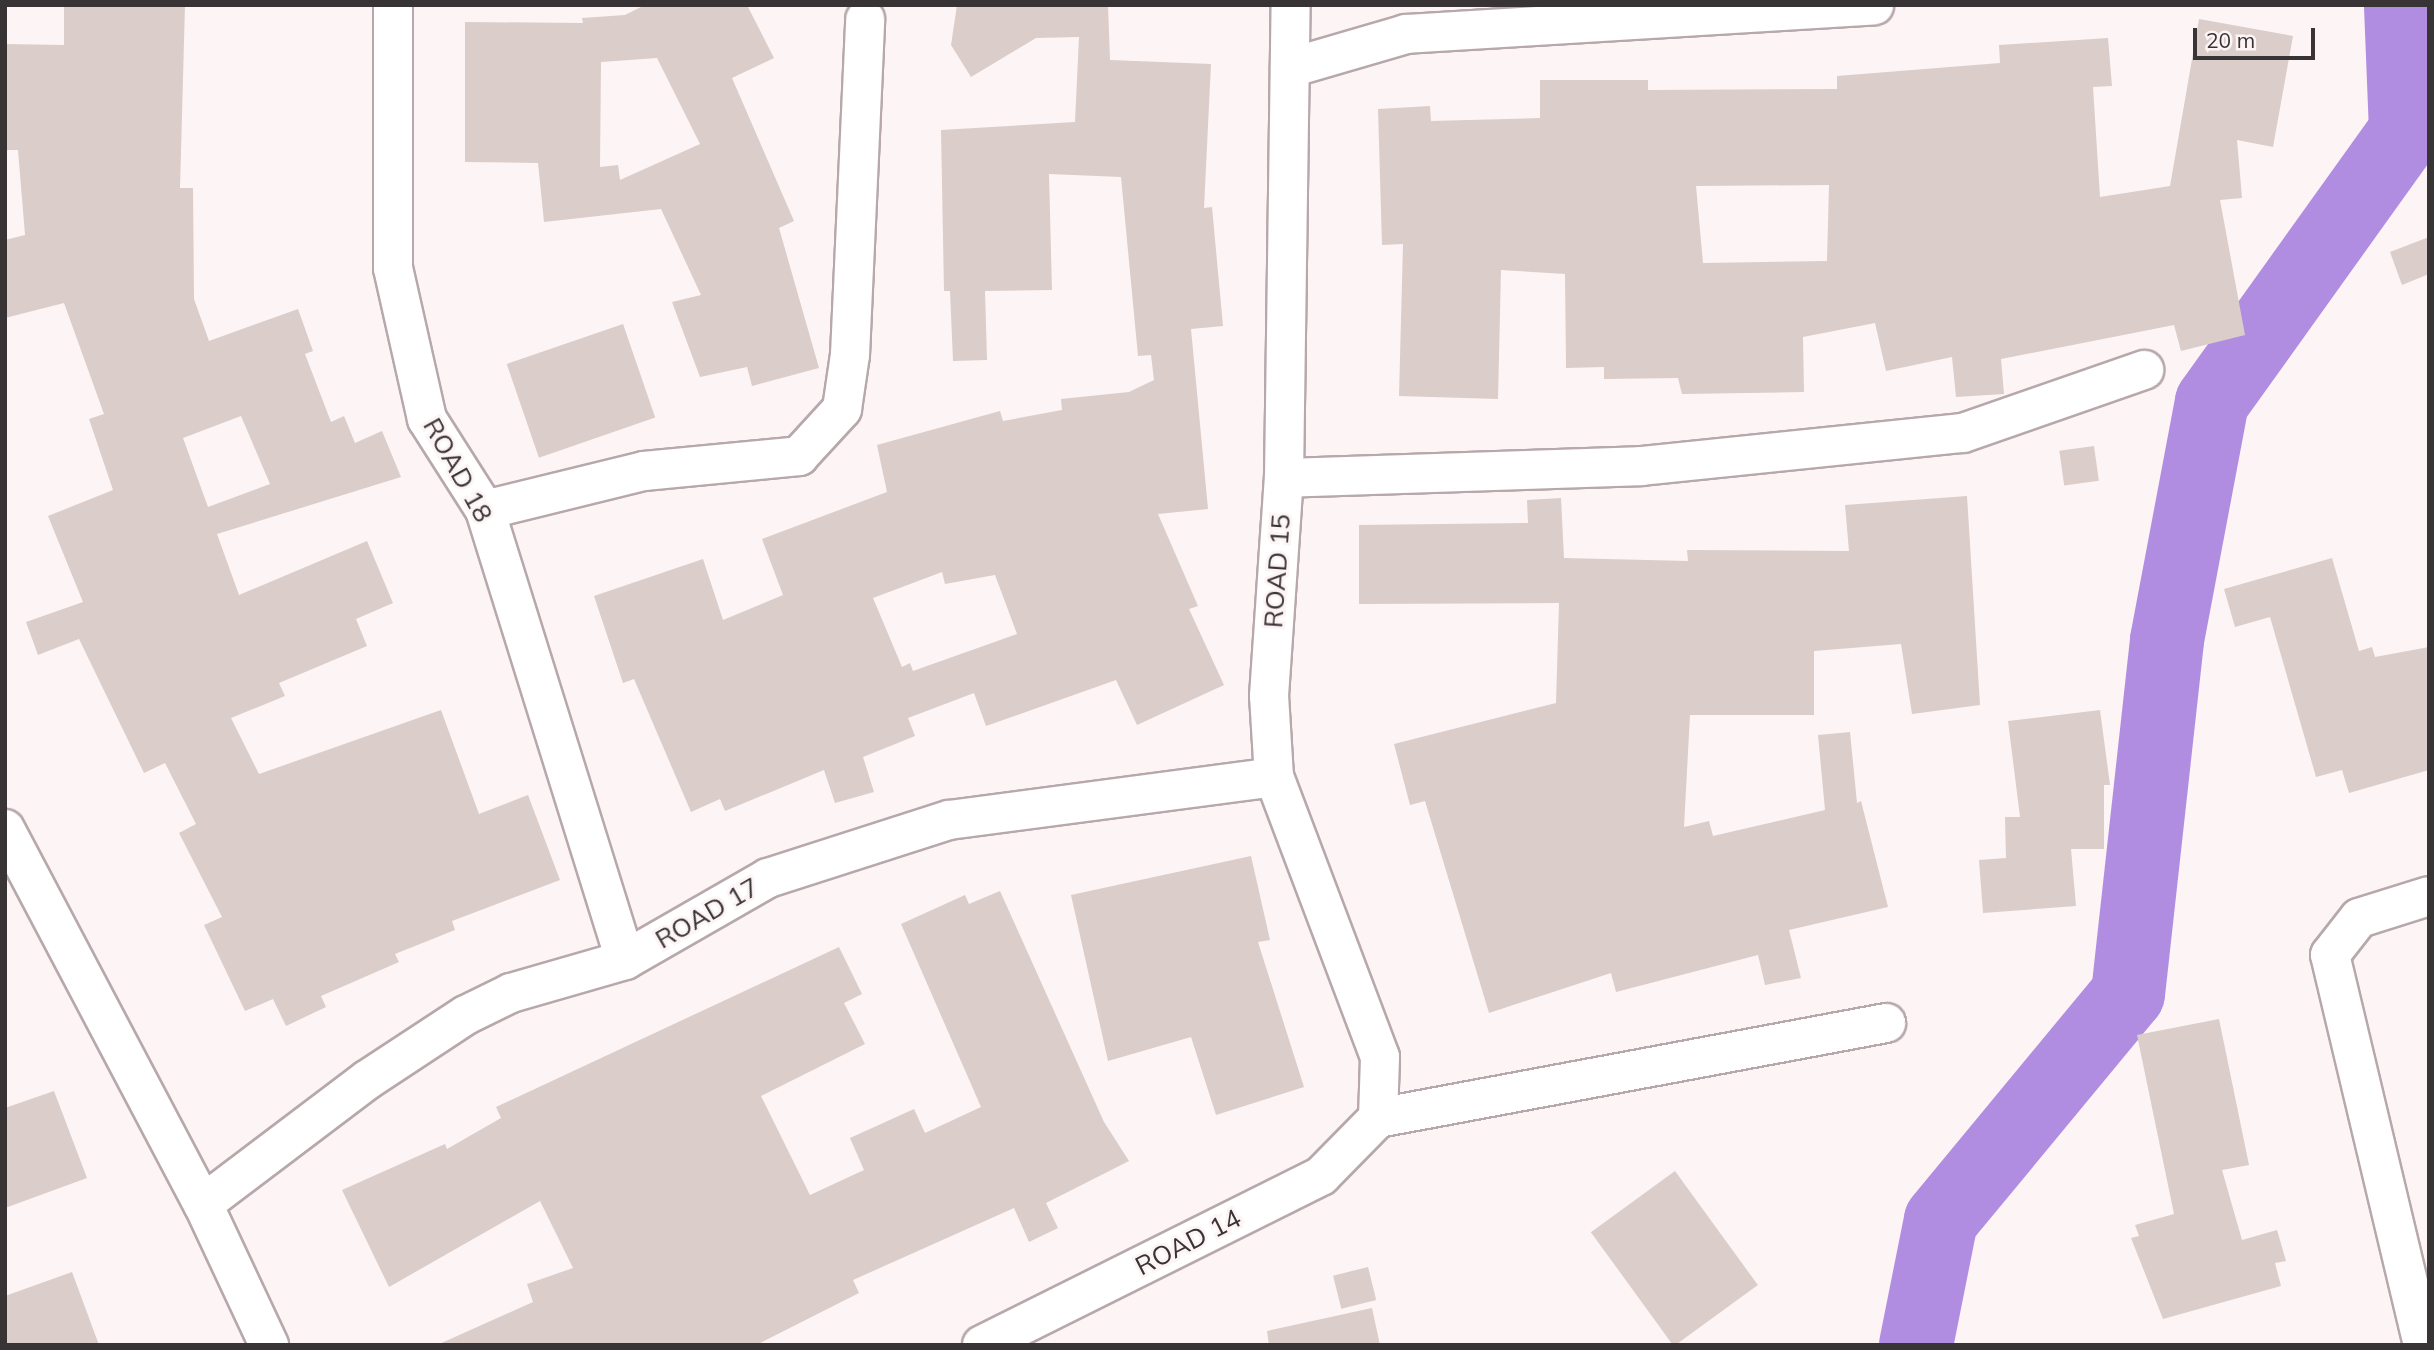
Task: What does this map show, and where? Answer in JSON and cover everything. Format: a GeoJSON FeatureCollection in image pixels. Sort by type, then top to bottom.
{"type":"FeatureCollection","features":[{"type":"Feature","properties":{"kind":"street","name":"ROAD 18"},"geometry":{"type":"LineString","coordinates":[[393,5],[393,268],[426,419],[485,510],[625,960]]}},
{"type":"Feature","properties":{"kind":"street","name":"ROAD 15"},"geometry":{"type":"LineString","coordinates":[[1291,5],[1284,478],[1269,696],[1274,777],[1380,1056],[1378,1118]]}},
{"type":"Feature","properties":{"kind":"street"},"geometry":{"type":"LineString","coordinates":[[1290,68],[1406,34],[1874,5]]}},
{"type":"Feature","properties":{"kind":"street"},"geometry":{"type":"LineString","coordinates":[[485,510],[644,471],[799,456],[842,409],[850,355],[865,19]]}},
{"type":"Feature","properties":{"kind":"street"},"geometry":{"type":"LineString","coordinates":[[1284,478],[1642,466],[1963,433],[2144,370]]}},
{"type":"Feature","properties":{"kind":"street","name":"ROAD 17"},"geometry":{"type":"LineString","coordinates":[[203,1204],[367,1080],[466,1015],[511,993],[625,960],[768,878],[949,820],[1274,777]]}},
{"type":"Feature","properties":{"kind":"street"},"geometry":{"type":"LineString","coordinates":[[5,829],[203,1204],[269,1345]]}},
{"type":"Feature","properties":{"kind":"street"},"geometry":{"type":"LineString","coordinates":[[2423,1345],[2330,955],[2359,918],[2429,896]]}},
{"type":"Feature","properties":{"kind":"street"},"geometry":{"type":"LineString","coordinates":[[1378,1118],[1886,1023]]}},
{"type":"Feature","properties":{"kind":"street","name":"ROAD 14"},"geometry":{"type":"LineString","coordinates":[[982,1345],[1321,1175],[1378,1118]]}},
{"type":"Feature","properties":{"kind":"building"},"geometry":{"type":"Polygon","coordinates":[[[64,5],[185,5],[180,188],[193,188],[194,299],[209,341],[298,309],[313,351],[305,354],[331,422],[344,416],[355,443],[382,431],[401,477],[217,534],[239,595],[367,541],[393,603],[356,619],[367,646],[279,683],[285,696],[231,718],[259,774],[441,710],[479,814],[528,795],[560,880],[452,921],[455,930],[395,954],[399,962],[321,996],[326,1007],[286,1026],[273,999],[245,1011],[204,925],[222,917],[179,833],[196,824],[165,763],[144,773],[79,639],[38,655],[26,622],[83,602],[48,516],[113,490],[89,419],[104,414],[64,303],[5,318],[5,240],[25,235],[18,150],[7,150],[5,44],[64,45],[64,5]],[[241,416],[183,438],[208,507],[270,484],[241,416]]]}},
{"type":"Feature","properties":{"kind":"building"},"geometry":{"type":"Polygon","coordinates":[[[645,5],[747,5],[774,58],[732,78],[794,221],[779,228],[819,368],[752,386],[747,367],[700,377],[672,302],[701,295],[661,209],[544,222],[538,163],[465,162],[465,22],[583,23],[582,18],[625,15],[645,5]],[[657,58],[601,62],[600,167],[618,165],[620,180],[700,144],[657,58]]]}},
{"type":"Feature","properties":{"kind":"building"},"geometry":{"type":"Polygon","coordinates":[[[957,5],[1108,5],[1110,60],[1211,64],[1204,208],[1212,207],[1223,326],[1191,329],[1208,509],[1158,514],[1198,606],[1189,609],[1224,685],[1137,725],[1116,680],[986,726],[974,693],[908,718],[915,736],[863,757],[874,792],[835,803],[824,770],[725,811],[720,799],[691,812],[634,679],[623,683],[594,596],[703,559],[723,620],[783,595],[762,539],[887,492],[877,445],[1000,411],[1003,421],[1062,410],[1061,399],[1129,392],[1154,380],[1151,355],[1138,356],[1121,177],[1049,174],[1052,290],[985,291],[987,360],[953,361],[950,291],[944,291],[941,130],[1075,122],[1079,37],[1036,38],[971,77],[951,45],[957,5]],[[942,572],[873,598],[902,667],[910,663],[913,671],[1017,634],[995,575],[945,584],[942,572]]]}},
{"type":"Feature","properties":{"kind":"building"},"geometry":{"type":"Polygon","coordinates":[[[2199,19],[2293,36],[2273,147],[2237,140],[2242,198],[2220,200],[2245,335],[2181,351],[2174,325],[2001,359],[2004,394],[1956,397],[1952,357],[1886,371],[1875,323],[1803,337],[1804,392],[1682,394],[1678,378],[1604,379],[1604,367],[1566,368],[1565,274],[1501,270],[1498,399],[1399,396],[1403,244],[1382,245],[1378,109],[1430,106],[1431,121],[1540,118],[1540,80],[1648,80],[1648,90],[1837,89],[1837,76],[2000,63],[1999,45],[2108,38],[2112,86],[2093,87],[2100,197],[2170,186],[2199,19]],[[1829,185],[1696,186],[1703,263],[1827,261],[1829,185]]]}},
{"type":"Feature","properties":{"kind":"building"},"geometry":{"type":"Polygon","coordinates":[[[2429,237],[2429,274],[2402,285],[2390,252],[2429,237]]]}},
{"type":"Feature","properties":{"kind":"building"},"geometry":{"type":"Polygon","coordinates":[[[623,324],[655,418],[539,458],[507,364],[623,324]]]}},
{"type":"Feature","properties":{"kind":"building"},"geometry":{"type":"Polygon","coordinates":[[[2094,446],[2099,481],[2064,486],[2059,451],[2094,446]]]}},
{"type":"Feature","properties":{"kind":"building"},"geometry":{"type":"Polygon","coordinates":[[[1967,496],[1980,705],[1912,714],[1901,644],[1814,651],[1814,715],[1690,715],[1684,827],[1709,821],[1713,836],[1825,810],[1818,735],[1850,732],[1857,803],[1861,801],[1888,907],[1789,930],[1801,978],[1765,985],[1758,955],[1616,992],[1611,973],[1489,1013],[1425,801],[1410,805],[1394,744],[1556,703],[1559,603],[1359,604],[1359,525],[1528,523],[1527,500],[1561,498],[1564,558],[1688,561],[1687,550],[1849,551],[1845,505],[1967,496]]]}},
{"type":"Feature","properties":{"kind":"building"},"geometry":{"type":"Polygon","coordinates":[[[2332,558],[2359,651],[2372,647],[2375,657],[2429,647],[2429,770],[2349,793],[2342,770],[2316,777],[2270,617],[2235,627],[2224,589],[2332,558]]]}},
{"type":"Feature","properties":{"kind":"building"},"geometry":{"type":"Polygon","coordinates":[[[2100,710],[2110,785],[2104,785],[2104,849],[2071,849],[2076,906],[1983,913],[1979,860],[2006,858],[2005,817],[2020,817],[2008,721],[2100,710]]]}},
{"type":"Feature","properties":{"kind":"building"},"geometry":{"type":"Polygon","coordinates":[[[1251,856],[1270,940],[1258,942],[1304,1087],[1216,1115],[1191,1037],[1108,1061],[1071,895],[1251,856]]]}},
{"type":"Feature","properties":{"kind":"building"},"geometry":{"type":"Polygon","coordinates":[[[1000,891],[1104,1122],[1129,1161],[1046,1203],[1058,1228],[1029,1242],[1014,1208],[853,1280],[859,1293],[756,1345],[437,1345],[533,1302],[527,1284],[573,1268],[540,1201],[389,1287],[342,1190],[445,1144],[447,1149],[501,1118],[496,1107],[839,947],[862,994],[844,1003],[865,1044],[761,1096],[810,1195],[864,1170],[850,1138],[914,1109],[925,1133],[981,1107],[901,924],[965,895],[969,904],[1000,891]]]}},
{"type":"Feature","properties":{"kind":"building"},"geometry":{"type":"Polygon","coordinates":[[[2219,1019],[2249,1165],[2222,1170],[2242,1240],[2277,1230],[2286,1261],[2275,1263],[2281,1286],[2163,1319],[2131,1238],[2139,1236],[2135,1225],[2174,1214],[2137,1035],[2219,1019]]]}},
{"type":"Feature","properties":{"kind":"building"},"geometry":{"type":"Polygon","coordinates":[[[54,1091],[87,1178],[5,1208],[5,1108],[54,1091]]]}},
{"type":"Feature","properties":{"kind":"building"},"geometry":{"type":"Polygon","coordinates":[[[1675,1171],[1758,1285],[1673,1345],[1591,1232],[1675,1171]]]}},
{"type":"Feature","properties":{"kind":"building"},"geometry":{"type":"Polygon","coordinates":[[[1368,1267],[1376,1300],[1341,1309],[1333,1276],[1368,1267]]]}},
{"type":"Feature","properties":{"kind":"building"},"geometry":{"type":"Polygon","coordinates":[[[72,1272],[99,1345],[5,1345],[5,1296],[72,1272]]]}},
{"type":"Feature","properties":{"kind":"building"},"geometry":{"type":"Polygon","coordinates":[[[1372,1308],[1380,1345],[1269,1345],[1267,1331],[1372,1308]]]}},
{"type":"Feature","properties":{"kind":"waterway"},"geometry":{"type":"LineString","coordinates":[[1916,1345],[1941,1220],[2128,994],[2167,640],[2212,402],[2406,131],[2401,5]]}}]}
